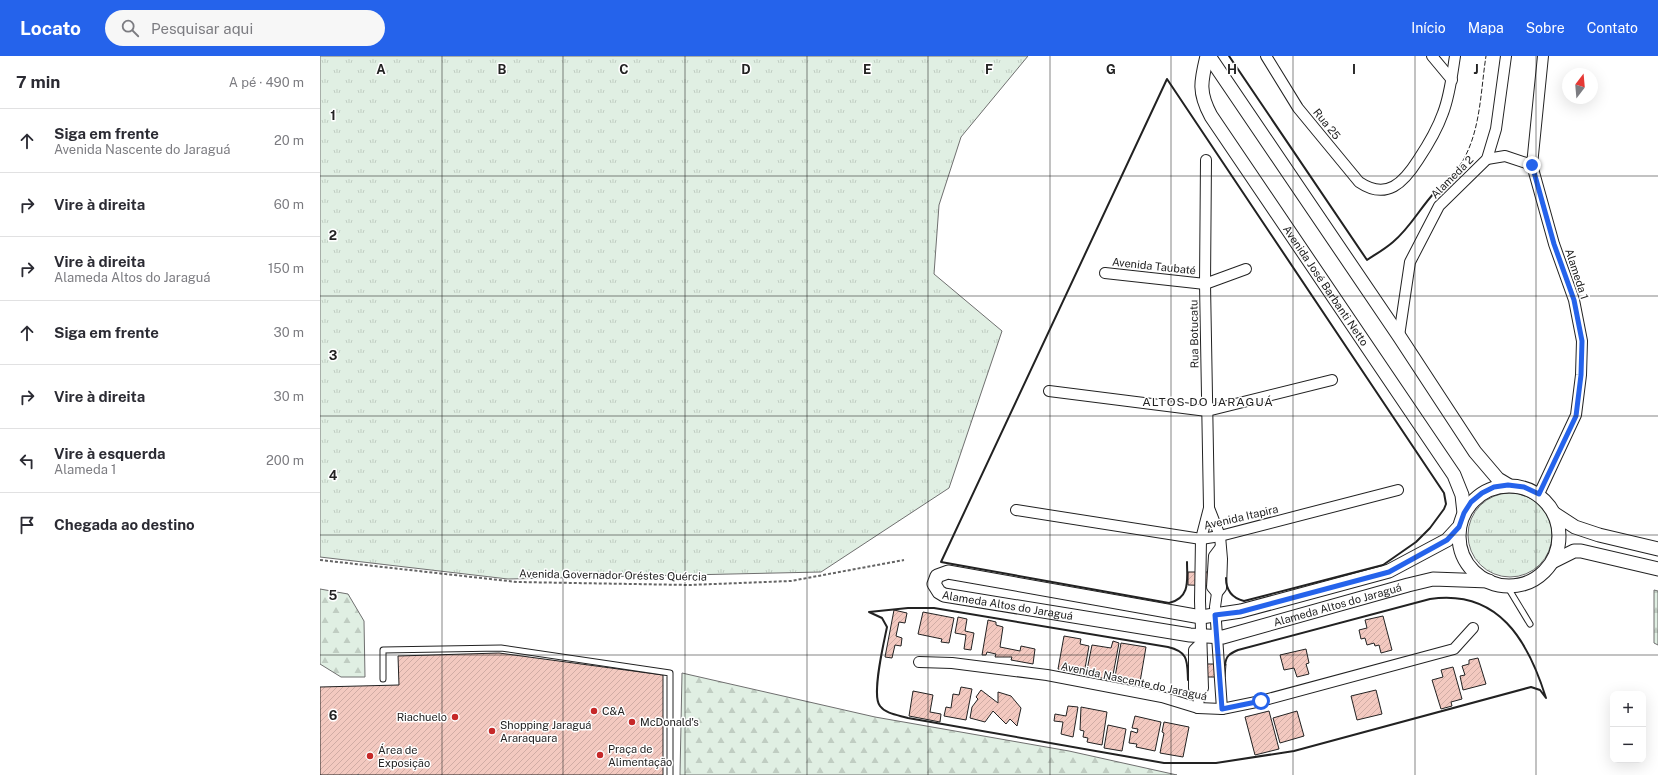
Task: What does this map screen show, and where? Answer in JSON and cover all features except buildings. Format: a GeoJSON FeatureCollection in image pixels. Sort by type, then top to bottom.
{"type":"FeatureCollection","features":[{"type":"Feature","properties":{"kind":"street","name":"Avenida José Barbanti Netto"},"geometry":{"type":"LineString","coordinates":[[1208,56],[1399,336],[1475,452],[1498,479],[1508,485]]}},
{"type":"Feature","properties":{"kind":"street","name":"Avenida José Barbanti Netto"},"geometry":{"type":"LineString","coordinates":[[1208,56],[1200,86],[1202,97],[1210,116],[1454,475],[1462,495],[1464,513]]}},
{"type":"Feature","properties":{"kind":"street","name":"Rua 25"},"geometry":{"type":"LineString","coordinates":[[1266,56],[1298,108],[1359,182],[1374,189],[1385,189],[1395,186],[1404,180],[1429,144],[1443,113],[1452,80]]}},
{"type":"Feature","properties":{"kind":"street"},"geometry":{"type":"LineString","coordinates":[[1432,56],[1452,80]]}},
{"type":"Feature","properties":{"kind":"street"},"geometry":{"type":"LineString","coordinates":[[1452,80],[1455,56]]}},
{"type":"Feature","properties":{"kind":"street","name":"Alameda 2"},"geometry":{"type":"LineString","coordinates":[[1399,336],[1410,262],[1439,206],[1487,159],[1496,129],[1506,56]]}},
{"type":"Feature","properties":{"kind":"street","name":"Alameda 1"},"geometry":{"type":"LineString","coordinates":[[1539,494],[1576,416],[1581,375],[1582,341],[1574,300],[1554,244],[1532,165],[1543,56]]}},
{"type":"Feature","properties":{"kind":"street"},"geometry":{"type":"LineString","coordinates":[[1487,159],[1504,156],[1532,165]]}},
{"type":"Feature","properties":{"kind":"street","name":"Rua Botucatu"},"geometry":{"type":"LineString","coordinates":[[1198,708],[1199,696],[1194,688],[1194,650],[1201,639],[1201,539],[1208,508],[1205,284],[1206,160]]}},
{"type":"Feature","properties":{"kind":"street","name":"Avenida Taubaté"},"geometry":{"type":"LineString","coordinates":[[1105,273],[1205,284],[1246,269]]}},
{"type":"Feature","properties":{"kind":"street"},"geometry":{"type":"LineString","coordinates":[[1049,392],[1207,411],[1332,380]]}},
{"type":"Feature","properties":{"kind":"street"},"geometry":{"type":"LineString","coordinates":[[1508,485],[1524,487],[1539,494],[1548,503],[1555,514],[1560,530],[1559,546],[1554,561],[1545,572],[1534,580],[1520,585],[1506,586],[1489,581],[1475,572],[1465,559],[1459,544],[1459,527],[1464,513],[1471,502],[1482,493],[1494,487],[1508,485]]}},
{"type":"Feature","properties":{"kind":"street","name":"Avenida Itapira"},"geometry":{"type":"LineString","coordinates":[[1016,510],[1201,539],[1220,536],[1398,490]]}},
{"type":"Feature","properties":{"kind":"street","name":"Rua Botucatu"},"geometry":{"type":"LineString","coordinates":[[1208,508],[1220,536]]}},
{"type":"Feature","properties":{"kind":"street"},"geometry":{"type":"LineString","coordinates":[[1555,514],[1575,527],[1599,535],[1658,549]]}},
{"type":"Feature","properties":{"kind":"street","name":"Alameda Altos do Jaraguá"},"geometry":{"type":"LineString","coordinates":[[1459,527],[1447,540],[1389,572],[1240,612],[1202,617],[948,572],[938,576],[934,584],[939,592],[944,595],[1201,639],[1217,636],[1223,637],[1433,579],[1489,581]]}},
{"type":"Feature","properties":{"kind":"street"},"geometry":{"type":"LineString","coordinates":[[1220,536],[1222,559],[1221,588],[1217,593],[1215,615],[1222,709]]}},
{"type":"Feature","properties":{"kind":"street"},"geometry":{"type":"LineString","coordinates":[[1554,561],[1574,551],[1581,551],[1658,569]]}},
{"type":"Feature","properties":{"kind":"street","name":"Avenida Nascente do Jaraguá"},"geometry":{"type":"LineString","coordinates":[[919,662],[952,663],[1047,675],[1162,697],[1198,708],[1222,709],[1261,701],[1454,649],[1473,628]]}},
{"type":"Feature","properties":{"kind":"lane"},"geometry":{"type":"LineString","coordinates":[[1506,586],[1530,624]]}},
{"type":"Feature","properties":{"kind":"lane"},"geometry":{"type":"LineString","coordinates":[[383,679],[382,650],[493,648],[585,659],[670,673],[670,775]]}},
{"type":"Feature","properties":{"kind":"path","name":"Avenida Governador Oréstes Quércia"},"geometry":{"type":"LineString","coordinates":[[320,560],[517,582],[689,585],[791,581],[904,560]]}},
{"type":"Feature","properties":{"kind":"green space"},"geometry":{"type":"Polygon","coordinates":[[[320,56],[1028,56],[961,137],[939,205],[934,274],[1002,331],[949,488],[821,572],[508,579],[320,557],[320,56]]]}},
{"type":"Feature","properties":{"kind":"green space"},"geometry":{"type":"Polygon","coordinates":[[[1510,493],[1526,496],[1540,505],[1549,519],[1552,535],[1549,551],[1540,565],[1526,574],[1510,577],[1494,574],[1480,565],[1471,551],[1468,535],[1471,519],[1480,505],[1494,496],[1510,493]]]}},
{"type":"Feature","properties":{"kind":"green space"},"geometry":{"type":"Polygon","coordinates":[[[320,589],[348,594],[364,621],[365,677],[341,677],[320,664],[320,589]]]}},
{"type":"Feature","properties":{"kind":"green space"},"geometry":{"type":"Polygon","coordinates":[[[1654,590],[1658,591],[1658,645],[1654,643],[1654,590]]]}},
{"type":"Feature","properties":{"kind":"green space"},"geometry":{"type":"Polygon","coordinates":[[[682,673],[875,717],[1069,751],[1177,775],[680,775],[682,673]]]}},
{"type":"Feature","properties":{"kind":"fence"},"geometry":{"type":"LineString","coordinates":[[1435,192],[1455,172],[1464,159],[1470,146],[1478,116],[1486,56]]}},
{"type":"Feature","properties":{"kind":"wall"},"geometry":{"type":"LineString","coordinates":[[1229,56],[1367,260],[1387,247],[1399,236],[1435,192]]}},
{"type":"Feature","properties":{"kind":"wall"},"geometry":{"type":"LineString","coordinates":[[1187,562],[1187,581],[1184,592],[1181,597],[1169,603],[941,562],[1167,79],[1444,493],[1446,504],[1430,528],[1416,542],[1383,565],[1244,601],[1236,598],[1230,593],[1227,587],[1226,578]]}},
{"type":"Feature","properties":{"kind":"wall"},"geometry":{"type":"LineString","coordinates":[[1188,680],[1186,658],[1180,652],[1168,647],[934,608],[908,608],[869,612],[882,618],[887,627],[877,681],[878,700],[880,706],[886,711],[908,718],[1164,763],[1216,763],[1294,751],[1531,687],[1540,690],[1546,698],[1530,657],[1507,623],[1492,611],[1474,602],[1454,598],[1430,599],[1238,650],[1228,656],[1225,665]]}},
{"type":"Feature","properties":{"kind":"place","name":"C&A"},"geometry":{"type":"Point","coordinates":[594,711]}},
{"type":"Feature","properties":{"kind":"place","name":"Riachuelo"},"geometry":{"type":"Point","coordinates":[455,717]}},
{"type":"Feature","properties":{"kind":"place","name":"McDonald's"},"geometry":{"type":"Point","coordinates":[632,722]}},
{"type":"Feature","properties":{"kind":"place","name":"Shopping Jaraguá Araraquara"},"geometry":{"type":"Point","coordinates":[492,731]}},
{"type":"Feature","properties":{"kind":"place","name":"Praça de Alimentação"},"geometry":{"type":"Point","coordinates":[600,755]}},
{"type":"Feature","properties":{"kind":"place","name":"Área de Exposição"},"geometry":{"type":"Point","coordinates":[370,756]}},
{"type":"Feature","properties":{"kind":"district","name":"ALTOS DO JARAGUÁ"},"geometry":{"type":"Point","coordinates":[1208,402]}},
{"type":"Feature","properties":{"kind":"route"},"geometry":{"type":"LineString","coordinates":[[1261,701],[1222,709],[1215,615],[1240,612],[1389,572],[1447,540],[1459,527],[1464,513],[1471,502],[1482,493],[1494,487],[1508,485],[1524,487],[1539,494],[1576,416],[1581,375],[1582,341],[1574,300],[1554,244],[1532,165]]}}]}
